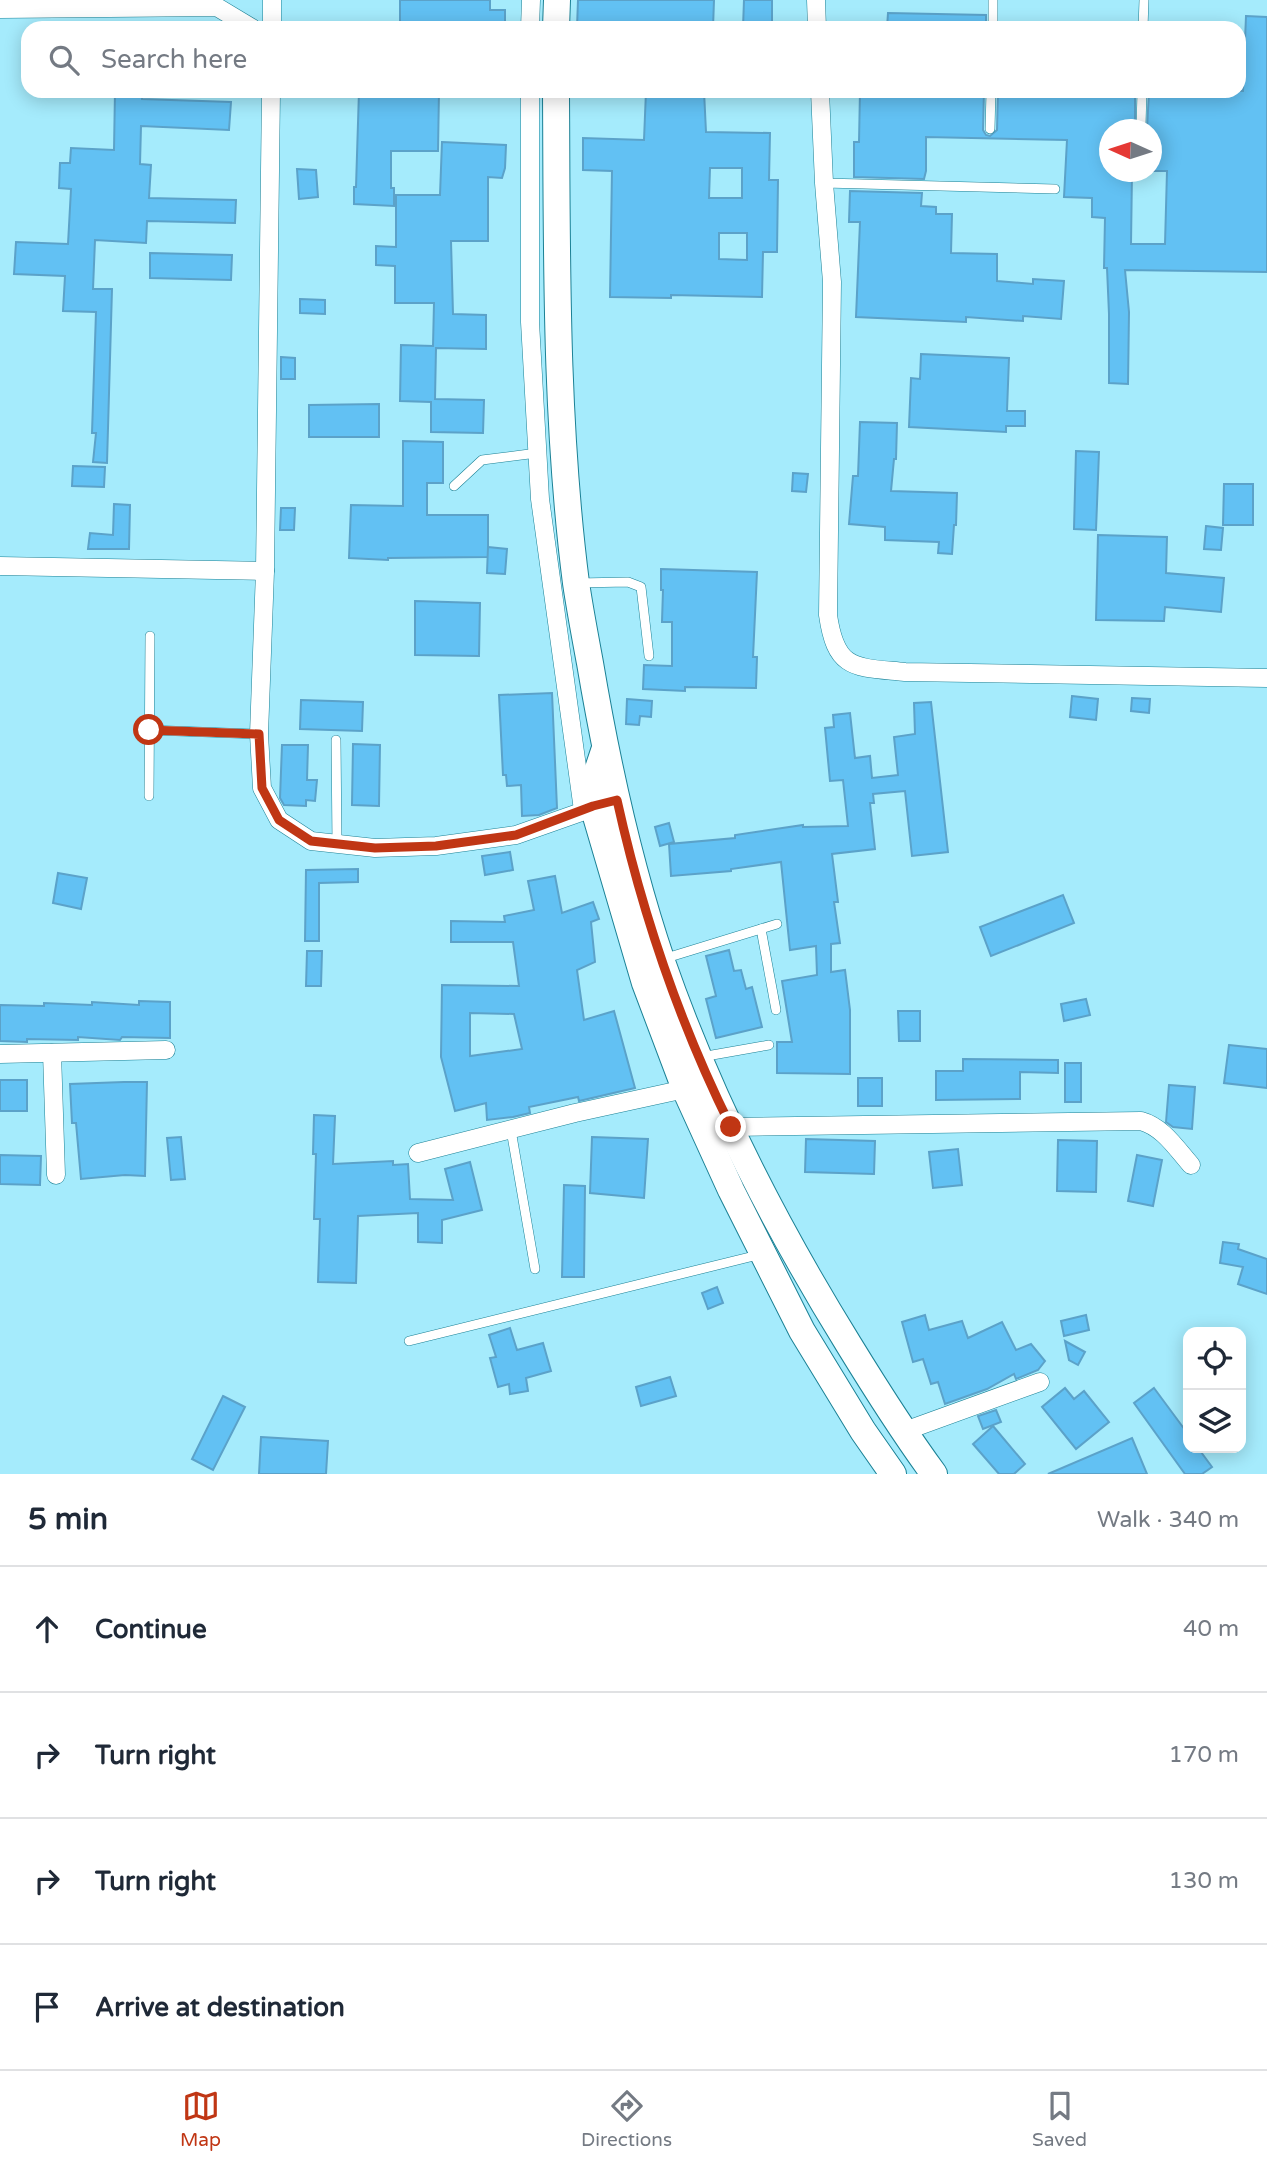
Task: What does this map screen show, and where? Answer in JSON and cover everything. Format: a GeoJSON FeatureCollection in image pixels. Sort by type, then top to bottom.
{"type":"FeatureCollection","features":[{"type":"Feature","properties":{"kind":"main road"},"geometry":{"type":"LineString","coordinates":[[556,21],[557,0]]}},
{"type":"Feature","properties":{"kind":"main road"},"geometry":{"type":"LineString","coordinates":[[556,98],[557,340],[576,583],[604,750],[598,805],[645,983],[685,1089],[731,1190],[802,1331],[863,1432],[893,1474]]}},
{"type":"Feature","properties":{"kind":"main road"},"geometry":{"type":"LineString","coordinates":[[598,805],[630,858],[662,960],[699,1058],[769,1208],[821,1300],[902,1432],[933,1474]]}},
{"type":"Feature","properties":{"kind":"street"},"geometry":{"type":"LineString","coordinates":[[272,0],[272,21]]}},
{"type":"Feature","properties":{"kind":"street"},"geometry":{"type":"LineString","coordinates":[[530,21],[531,0]]}},
{"type":"Feature","properties":{"kind":"street"},"geometry":{"type":"LineString","coordinates":[[816,0],[817,21]]}},
{"type":"Feature","properties":{"kind":"street"},"geometry":{"type":"LineString","coordinates":[[0,9],[222,4],[243,21]]}},
{"type":"Feature","properties":{"kind":"street"},"geometry":{"type":"LineString","coordinates":[[271,98],[265,571],[259,734],[262,788],[279,820],[311,841],[375,848],[436,846],[516,835],[598,805],[558,642],[540,499],[530,322],[530,98]]}},
{"type":"Feature","properties":{"kind":"street"},"geometry":{"type":"LineString","coordinates":[[820,98],[832,282],[828,615],[832,640],[844,660],[867,668],[905,672],[1267,678]]}},
{"type":"Feature","properties":{"kind":"street"},"geometry":{"type":"LineString","coordinates":[[0,566],[265,571]]}},
{"type":"Feature","properties":{"kind":"street"},"geometry":{"type":"LineString","coordinates":[[0,1054],[166,1049]]}},
{"type":"Feature","properties":{"kind":"street"},"geometry":{"type":"LineString","coordinates":[[52,1053],[55,1175]]}},
{"type":"Feature","properties":{"kind":"street"},"geometry":{"type":"LineString","coordinates":[[418,1153],[575,1113],[685,1089]]}},
{"type":"Feature","properties":{"kind":"street"},"geometry":{"type":"LineString","coordinates":[[731,1127],[1141,1121],[1151,1124],[1163,1133],[1191,1165]]}},
{"type":"Feature","properties":{"kind":"street"},"geometry":{"type":"LineString","coordinates":[[902,1432],[1040,1382]]}},
{"type":"Feature","properties":{"kind":"lane"},"geometry":{"type":"LineString","coordinates":[[993,0],[993,21]]}},
{"type":"Feature","properties":{"kind":"lane"},"geometry":{"type":"LineString","coordinates":[[1143,21],[1144,0]]}},
{"type":"Feature","properties":{"kind":"lane"},"geometry":{"type":"LineString","coordinates":[[990,129],[991,98]]}},
{"type":"Feature","properties":{"kind":"lane"},"geometry":{"type":"LineString","coordinates":[[1141,119],[1142,98]]}},
{"type":"Feature","properties":{"kind":"lane"},"geometry":{"type":"LineString","coordinates":[[824,183],[1055,189]]}},
{"type":"Feature","properties":{"kind":"lane"},"geometry":{"type":"LineString","coordinates":[[454,486],[482,460],[537,453]]}},
{"type":"Feature","properties":{"kind":"lane"},"geometry":{"type":"LineString","coordinates":[[576,583],[628,582],[641,587],[649,656]]}},
{"type":"Feature","properties":{"kind":"lane"},"geometry":{"type":"LineString","coordinates":[[149,796],[150,636]]}},
{"type":"Feature","properties":{"kind":"lane"},"geometry":{"type":"LineString","coordinates":[[149,730],[259,734]]}},
{"type":"Feature","properties":{"kind":"lane"},"geometry":{"type":"LineString","coordinates":[[336,740],[337,844]]}},
{"type":"Feature","properties":{"kind":"lane"},"geometry":{"type":"LineString","coordinates":[[662,960],[777,924]]}},
{"type":"Feature","properties":{"kind":"lane"},"geometry":{"type":"LineString","coordinates":[[761,929],[776,1010]]}},
{"type":"Feature","properties":{"kind":"lane"},"geometry":{"type":"LineString","coordinates":[[699,1058],[769,1045]]}},
{"type":"Feature","properties":{"kind":"lane"},"geometry":{"type":"LineString","coordinates":[[511,1130],[535,1269]]}},
{"type":"Feature","properties":{"kind":"lane"},"geometry":{"type":"LineString","coordinates":[[409,1341],[763,1254]]}},
{"type":"Feature","properties":{"kind":"building"},"geometry":{"type":"Polygon","coordinates":[[[400,0],[490,0],[490,10],[505,10],[505,21],[400,21],[400,0]]]}},
{"type":"Feature","properties":{"kind":"building"},"geometry":{"type":"Polygon","coordinates":[[[578,0],[714,0],[713,21],[577,21],[578,0]]]}},
{"type":"Feature","properties":{"kind":"building"},"geometry":{"type":"Polygon","coordinates":[[[744,0],[772,0],[772,21],[743,21],[744,0]]]}},
{"type":"Feature","properties":{"kind":"building"},"geometry":{"type":"Polygon","coordinates":[[[888,13],[986,15],[986,21],[887,21],[888,13]]]}},
{"type":"Feature","properties":{"kind":"building"},"geometry":{"type":"Polygon","coordinates":[[[1246,16],[1267,17],[1267,272],[1125,270],[1129,312],[1128,384],[1109,383],[1107,268],[1104,268],[1105,218],[1092,217],[1092,198],[1064,197],[1067,140],[926,137],[924,179],[854,177],[854,142],[859,142],[860,98],[984,98],[983,130],[990,136],[997,130],[998,98],[1135,98],[1135,119],[1099,119],[1099,182],[1132,182],[1131,244],[1165,244],[1167,171],[1162,171],[1162,119],[1148,119],[1149,98],[1246,98],[1246,16]]]}},
{"type":"Feature","properties":{"kind":"building"},"geometry":{"type":"Polygon","coordinates":[[[115,98],[231,102],[229,130],[141,126],[140,164],[151,165],[149,198],[236,200],[235,223],[147,221],[146,243],[95,240],[93,289],[112,289],[107,463],[93,462],[96,433],[92,433],[96,312],[63,311],[65,276],[14,274],[16,242],[68,244],[71,189],[59,188],[60,163],[70,163],[71,148],[114,150],[115,98]]]}},
{"type":"Feature","properties":{"kind":"building"},"geometry":{"type":"Polygon","coordinates":[[[359,98],[439,98],[438,151],[391,151],[394,206],[354,204],[359,98]]]}},
{"type":"Feature","properties":{"kind":"building"},"geometry":{"type":"Polygon","coordinates":[[[646,98],[704,98],[706,132],[770,133],[769,180],[778,180],[777,252],[763,252],[762,297],[610,297],[612,171],[583,170],[583,138],[644,140],[646,98]],[[710,168],[709,198],[742,198],[742,168],[710,168]],[[719,233],[719,259],[747,260],[747,233],[719,233]]]}},
{"type":"Feature","properties":{"kind":"building"},"geometry":{"type":"Polygon","coordinates":[[[442,142],[506,145],[502,178],[488,177],[488,241],[451,241],[453,314],[486,315],[486,349],[436,348],[435,399],[484,400],[483,433],[431,432],[431,402],[400,401],[401,345],[433,346],[434,303],[395,303],[395,266],[376,265],[376,246],[396,247],[396,195],[440,195],[442,142]]]}},
{"type":"Feature","properties":{"kind":"building"},"geometry":{"type":"Polygon","coordinates":[[[297,169],[316,170],[318,197],[299,199],[297,169]]]}},
{"type":"Feature","properties":{"kind":"building"},"geometry":{"type":"Polygon","coordinates":[[[850,191],[922,193],[921,206],[936,207],[936,214],[952,214],[951,253],[997,254],[997,281],[1033,284],[1033,279],[1064,281],[1061,319],[1023,316],[1023,321],[966,317],[966,322],[856,317],[860,222],[849,222],[850,191]]]}},
{"type":"Feature","properties":{"kind":"building"},"geometry":{"type":"Polygon","coordinates":[[[150,253],[232,255],[231,280],[150,278],[150,253]]]}},
{"type":"Feature","properties":{"kind":"building"},"geometry":{"type":"Polygon","coordinates":[[[300,299],[325,300],[325,314],[300,313],[300,299]]]}},
{"type":"Feature","properties":{"kind":"building"},"geometry":{"type":"Polygon","coordinates":[[[921,354],[1009,358],[1007,411],[1025,411],[1025,426],[1006,426],[1006,432],[909,427],[911,378],[920,379],[921,354]]]}},
{"type":"Feature","properties":{"kind":"building"},"geometry":{"type":"Polygon","coordinates":[[[281,357],[295,358],[295,379],[281,379],[281,357]]]}},
{"type":"Feature","properties":{"kind":"building"},"geometry":{"type":"Polygon","coordinates":[[[379,404],[379,437],[309,437],[309,405],[379,404]]]}},
{"type":"Feature","properties":{"kind":"building"},"geometry":{"type":"Polygon","coordinates":[[[860,422],[897,423],[896,459],[891,491],[957,493],[952,554],[938,553],[939,542],[885,540],[885,527],[849,524],[853,476],[858,476],[860,422]]]}},
{"type":"Feature","properties":{"kind":"building"},"geometry":{"type":"Polygon","coordinates":[[[403,441],[443,442],[443,483],[427,483],[427,515],[488,515],[488,557],[388,560],[349,558],[351,505],[403,506],[403,441]]]}},
{"type":"Feature","properties":{"kind":"building"},"geometry":{"type":"Polygon","coordinates":[[[1076,451],[1099,452],[1096,530],[1074,529],[1076,451]]]}},
{"type":"Feature","properties":{"kind":"building"},"geometry":{"type":"Polygon","coordinates":[[[73,466],[105,467],[104,487],[72,486],[73,466]]]}},
{"type":"Feature","properties":{"kind":"building"},"geometry":{"type":"Polygon","coordinates":[[[793,473],[808,474],[806,492],[792,491],[793,473]]]}},
{"type":"Feature","properties":{"kind":"building"},"geometry":{"type":"Polygon","coordinates":[[[1224,484],[1253,484],[1253,525],[1223,525],[1224,484]]]}},
{"type":"Feature","properties":{"kind":"building"},"geometry":{"type":"Polygon","coordinates":[[[114,504],[130,505],[129,549],[88,549],[90,533],[113,535],[114,504]]]}},
{"type":"Feature","properties":{"kind":"building"},"geometry":{"type":"Polygon","coordinates":[[[281,508],[295,508],[294,530],[280,530],[281,508]]]}},
{"type":"Feature","properties":{"kind":"building"},"geometry":{"type":"Polygon","coordinates":[[[1206,526],[1223,528],[1221,550],[1204,549],[1206,526]]]}},
{"type":"Feature","properties":{"kind":"building"},"geometry":{"type":"Polygon","coordinates":[[[1098,535],[1167,537],[1166,573],[1224,578],[1221,612],[1165,607],[1164,621],[1096,620],[1098,535]]]}},
{"type":"Feature","properties":{"kind":"building"},"geometry":{"type":"Polygon","coordinates":[[[488,547],[507,549],[505,574],[487,573],[488,547]]]}},
{"type":"Feature","properties":{"kind":"building"},"geometry":{"type":"Polygon","coordinates":[[[661,569],[757,572],[753,657],[757,657],[756,688],[685,687],[685,691],[643,689],[644,665],[672,666],[672,622],[662,622],[661,569]]]}},
{"type":"Feature","properties":{"kind":"building"},"geometry":{"type":"Polygon","coordinates":[[[415,601],[480,603],[479,656],[415,655],[415,601]]]}},
{"type":"Feature","properties":{"kind":"building"},"geometry":{"type":"Polygon","coordinates":[[[552,693],[557,808],[539,815],[522,816],[521,785],[507,786],[506,775],[503,775],[499,695],[552,693]]]}},
{"type":"Feature","properties":{"kind":"building"},"geometry":{"type":"Polygon","coordinates":[[[1072,696],[1098,699],[1096,720],[1070,717],[1072,696]]]}},
{"type":"Feature","properties":{"kind":"building"},"geometry":{"type":"Polygon","coordinates":[[[1132,698],[1150,699],[1149,713],[1131,711],[1132,698]]]}},
{"type":"Feature","properties":{"kind":"building"},"geometry":{"type":"Polygon","coordinates":[[[627,699],[652,701],[651,717],[640,716],[639,725],[626,724],[627,699]]]}},
{"type":"Feature","properties":{"kind":"building"},"geometry":{"type":"Polygon","coordinates":[[[301,700],[363,702],[362,731],[300,729],[301,700]]]}},
{"type":"Feature","properties":{"kind":"building"},"geometry":{"type":"Polygon","coordinates":[[[931,702],[948,852],[912,856],[905,791],[873,794],[874,803],[870,803],[875,849],[832,854],[838,902],[834,902],[840,943],[831,944],[831,972],[845,970],[850,1010],[850,1074],[777,1073],[777,1042],[792,1042],[782,981],[817,975],[816,946],[790,950],[781,862],[731,871],[671,876],[669,844],[735,838],[735,835],[803,825],[848,826],[843,780],[830,781],[825,728],[834,727],[833,715],[850,713],[855,758],[870,756],[872,778],[898,775],[894,737],[915,734],[914,703],[931,702]]]}},
{"type":"Feature","properties":{"kind":"building"},"geometry":{"type":"Polygon","coordinates":[[[353,744],[380,745],[379,806],[352,805],[353,744]]]}},
{"type":"Feature","properties":{"kind":"building"},"geometry":{"type":"Polygon","coordinates":[[[282,745],[308,745],[307,780],[317,780],[315,801],[306,800],[306,806],[284,805],[280,798],[282,745]]]}},
{"type":"Feature","properties":{"kind":"building"},"geometry":{"type":"Polygon","coordinates":[[[669,823],[674,842],[660,846],[655,827],[669,823]]]}},
{"type":"Feature","properties":{"kind":"building"},"geometry":{"type":"Polygon","coordinates":[[[510,852],[513,870],[485,875],[482,856],[510,852]]]}},
{"type":"Feature","properties":{"kind":"building"},"geometry":{"type":"Polygon","coordinates":[[[358,869],[358,882],[319,883],[319,941],[305,941],[306,870],[358,869]]]}},
{"type":"Feature","properties":{"kind":"building"},"geometry":{"type":"Polygon","coordinates":[[[58,873],[87,878],[81,909],[53,903],[58,873]]]}},
{"type":"Feature","properties":{"kind":"building"},"geometry":{"type":"Polygon","coordinates":[[[555,876],[562,913],[593,902],[599,919],[591,922],[595,962],[577,970],[584,1020],[614,1011],[635,1088],[579,1101],[578,1097],[529,1107],[530,1113],[487,1120],[486,1103],[455,1111],[441,1057],[442,985],[519,986],[513,942],[451,942],[451,921],[505,922],[504,916],[534,910],[528,881],[555,876]],[[470,1013],[470,1056],[522,1049],[514,1014],[470,1013]]]}},
{"type":"Feature","properties":{"kind":"building"},"geometry":{"type":"Polygon","coordinates":[[[1063,895],[1074,923],[991,956],[980,927],[1063,895]]]}},
{"type":"Feature","properties":{"kind":"building"},"geometry":{"type":"Polygon","coordinates":[[[729,950],[734,971],[741,970],[746,989],[752,987],[762,1027],[716,1038],[706,999],[716,996],[706,956],[729,950]]]}},
{"type":"Feature","properties":{"kind":"building"},"geometry":{"type":"Polygon","coordinates":[[[307,951],[322,951],[321,986],[306,986],[307,951]]]}},
{"type":"Feature","properties":{"kind":"building"},"geometry":{"type":"Polygon","coordinates":[[[1086,999],[1090,1015],[1064,1021],[1061,1004],[1086,999]]]}},
{"type":"Feature","properties":{"kind":"building"},"geometry":{"type":"Polygon","coordinates":[[[139,1001],[170,1002],[170,1038],[122,1037],[120,1040],[78,1037],[78,1040],[0,1041],[0,1005],[92,1005],[92,1002],[139,1005],[139,1001]]]}},
{"type":"Feature","properties":{"kind":"building"},"geometry":{"type":"Polygon","coordinates":[[[898,1011],[920,1011],[920,1041],[899,1041],[898,1011]]]}},
{"type":"Feature","properties":{"kind":"building"},"geometry":{"type":"Polygon","coordinates":[[[1229,1045],[1267,1049],[1267,1088],[1224,1083],[1229,1045]]]}},
{"type":"Feature","properties":{"kind":"building"},"geometry":{"type":"Polygon","coordinates":[[[963,1059],[1058,1060],[1058,1073],[1020,1072],[1020,1099],[936,1100],[936,1071],[963,1071],[963,1059]]]}},
{"type":"Feature","properties":{"kind":"building"},"geometry":{"type":"Polygon","coordinates":[[[1065,1063],[1081,1063],[1081,1102],[1065,1102],[1065,1063]]]}},
{"type":"Feature","properties":{"kind":"building"},"geometry":{"type":"Polygon","coordinates":[[[858,1078],[882,1078],[882,1106],[858,1106],[858,1078]]]}},
{"type":"Feature","properties":{"kind":"building"},"geometry":{"type":"Polygon","coordinates":[[[0,1080],[27,1080],[27,1111],[0,1111],[0,1080]]]}},
{"type":"Feature","properties":{"kind":"building"},"geometry":{"type":"Polygon","coordinates":[[[147,1082],[145,1176],[81,1179],[76,1123],[72,1123],[70,1084],[147,1082]]]}},
{"type":"Feature","properties":{"kind":"building"},"geometry":{"type":"Polygon","coordinates":[[[1169,1085],[1195,1087],[1192,1129],[1173,1127],[1166,1122],[1169,1085]]]}},
{"type":"Feature","properties":{"kind":"building"},"geometry":{"type":"Polygon","coordinates":[[[314,1115],[335,1116],[333,1164],[393,1161],[393,1165],[408,1164],[410,1199],[453,1200],[445,1169],[470,1162],[482,1210],[442,1220],[442,1243],[418,1242],[418,1213],[358,1216],[356,1283],[318,1282],[320,1219],[314,1219],[314,1115]]]}},
{"type":"Feature","properties":{"kind":"building"},"geometry":{"type":"Polygon","coordinates":[[[181,1137],[185,1179],[171,1180],[167,1138],[181,1137]]]}},
{"type":"Feature","properties":{"kind":"building"},"geometry":{"type":"Polygon","coordinates":[[[592,1137],[648,1139],[644,1198],[590,1193],[592,1137]]]}},
{"type":"Feature","properties":{"kind":"building"},"geometry":{"type":"Polygon","coordinates":[[[806,1139],[875,1141],[874,1174],[805,1172],[806,1139]]]}},
{"type":"Feature","properties":{"kind":"building"},"geometry":{"type":"Polygon","coordinates":[[[1058,1140],[1097,1141],[1096,1192],[1057,1191],[1058,1140]]]}},
{"type":"Feature","properties":{"kind":"building"},"geometry":{"type":"Polygon","coordinates":[[[958,1149],[962,1185],[933,1188],[929,1152],[958,1149]]]}},
{"type":"Feature","properties":{"kind":"building"},"geometry":{"type":"Polygon","coordinates":[[[0,1155],[41,1156],[40,1185],[0,1184],[0,1155]]]}},
{"type":"Feature","properties":{"kind":"building"},"geometry":{"type":"Polygon","coordinates":[[[1137,1155],[1162,1160],[1153,1206],[1128,1201],[1137,1155]]]}},
{"type":"Feature","properties":{"kind":"building"},"geometry":{"type":"Polygon","coordinates":[[[564,1185],[585,1186],[584,1277],[562,1277],[564,1185]]]}},
{"type":"Feature","properties":{"kind":"building"},"geometry":{"type":"Polygon","coordinates":[[[1223,1242],[1239,1244],[1238,1249],[1267,1259],[1267,1294],[1238,1284],[1243,1267],[1220,1263],[1223,1242]]]}},
{"type":"Feature","properties":{"kind":"building"},"geometry":{"type":"Polygon","coordinates":[[[717,1287],[723,1303],[708,1309],[702,1293],[717,1287]]]}},
{"type":"Feature","properties":{"kind":"building"},"geometry":{"type":"Polygon","coordinates":[[[925,1315],[929,1330],[962,1321],[968,1338],[1002,1322],[1016,1350],[1031,1344],[1045,1361],[1038,1370],[1016,1379],[1014,1374],[987,1389],[945,1404],[938,1382],[931,1384],[923,1359],[913,1362],[902,1322],[925,1315]]]}},
{"type":"Feature","properties":{"kind":"building"},"geometry":{"type":"Polygon","coordinates":[[[1086,1315],[1089,1330],[1064,1336],[1061,1321],[1086,1315]]]}},
{"type":"Feature","properties":{"kind":"building"},"geometry":{"type":"Polygon","coordinates":[[[510,1328],[517,1350],[543,1343],[551,1371],[526,1378],[528,1391],[510,1394],[509,1384],[498,1387],[490,1358],[496,1357],[489,1335],[510,1328]]]}},
{"type":"Feature","properties":{"kind":"building"},"geometry":{"type":"Polygon","coordinates":[[[1065,1341],[1085,1352],[1078,1365],[1069,1360],[1065,1341]]]}},
{"type":"Feature","properties":{"kind":"building"},"geometry":{"type":"Polygon","coordinates":[[[670,1377],[676,1396],[641,1406],[636,1387],[670,1377]]]}},
{"type":"Feature","properties":{"kind":"building"},"geometry":{"type":"Polygon","coordinates":[[[1065,1388],[1074,1399],[1084,1391],[1109,1422],[1076,1449],[1042,1407],[1065,1388]]]}},
{"type":"Feature","properties":{"kind":"building"},"geometry":{"type":"Polygon","coordinates":[[[1154,1388],[1183,1427],[1183,1453],[1202,1453],[1212,1467],[1202,1474],[1185,1474],[1134,1403],[1154,1388]]]}},
{"type":"Feature","properties":{"kind":"building"},"geometry":{"type":"Polygon","coordinates":[[[223,1396],[245,1407],[213,1470],[192,1459],[223,1396]]]}},
{"type":"Feature","properties":{"kind":"building"},"geometry":{"type":"Polygon","coordinates":[[[996,1410],[1001,1422],[983,1429],[978,1416],[996,1410]]]}},
{"type":"Feature","properties":{"kind":"building"},"geometry":{"type":"Polygon","coordinates":[[[993,1426],[1025,1464],[1014,1474],[999,1474],[973,1444],[993,1426]]]}},
{"type":"Feature","properties":{"kind":"building"},"geometry":{"type":"Polygon","coordinates":[[[261,1437],[328,1441],[326,1474],[259,1474],[261,1437]]]}},
{"type":"Feature","properties":{"kind":"building"},"geometry":{"type":"Polygon","coordinates":[[[1132,1438],[1147,1474],[1048,1474],[1132,1438]]]}},
{"type":"Feature","properties":{"kind":"route"},"geometry":{"type":"LineString","coordinates":[[149,730],[259,734],[262,788],[279,820],[311,841],[375,848],[436,846],[516,835],[593,806],[617,800],[630,858],[662,960],[686,1027],[731,1127]]}}]}
